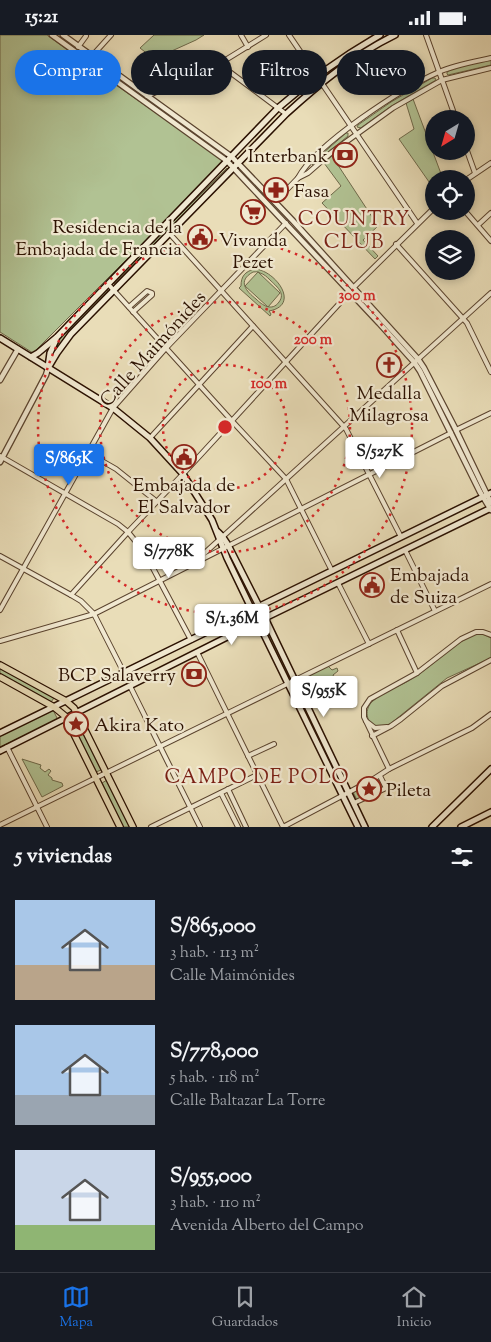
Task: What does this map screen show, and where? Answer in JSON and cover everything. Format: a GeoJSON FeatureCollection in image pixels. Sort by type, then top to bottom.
{"type":"FeatureCollection","features":[{"type":"Feature","properties":{"kind":"main road"},"geometry":{"type":"LineString","coordinates":[[327,69],[380,35]]}},
{"type":"Feature","properties":{"kind":"main road"},"geometry":{"type":"LineString","coordinates":[[327,79],[365,52],[395,35]]}},
{"type":"Feature","properties":{"kind":"main road"},"geometry":{"type":"LineString","coordinates":[[31,357],[57,337],[278,108],[293,95]]}},
{"type":"Feature","properties":{"kind":"main road"},"geometry":{"type":"LineString","coordinates":[[48,368],[71,334],[286,114],[308,95]]}},
{"type":"Feature","properties":{"kind":"main road"},"geometry":{"type":"LineString","coordinates":[[48,368],[53,345],[57,337]]}},
{"type":"Feature","properties":{"kind":"main road"},"geometry":{"type":"LineString","coordinates":[[0,338],[113,408],[150,438],[183,474],[220,536],[252,610],[358,827]]}},
{"type":"Feature","properties":{"kind":"main road"},"geometry":{"type":"LineString","coordinates":[[53,345],[57,348],[62,347]]}},
{"type":"Feature","properties":{"kind":"main road"},"geometry":{"type":"LineString","coordinates":[[0,733],[487,495]]}},
{"type":"Feature","properties":{"kind":"main road"},"geometry":{"type":"LineString","coordinates":[[0,751],[491,507]]}},
{"type":"Feature","properties":{"kind":"main road"},"geometry":{"type":"LineString","coordinates":[[225,547],[259,606],[365,827]]}},
{"type":"Feature","properties":{"kind":"main road"},"geometry":{"type":"LineString","coordinates":[[0,665],[66,701],[72,707],[133,827]]}},
{"type":"Feature","properties":{"kind":"main road"},"geometry":{"type":"LineString","coordinates":[[0,677],[54,707],[66,718],[120,827]]}},
{"type":"Feature","properties":{"kind":"main road"},"geometry":{"type":"LineString","coordinates":[[434,826],[491,769]]}},
{"type":"Feature","properties":{"kind":"main road"},"geometry":{"type":"LineString","coordinates":[[461,827],[490,814]]}},
{"type":"Feature","properties":{"kind":"street"},"geometry":{"type":"LineString","coordinates":[[52,35],[227,161],[416,360],[450,433],[487,495]]}},
{"type":"Feature","properties":{"kind":"street"},"geometry":{"type":"LineString","coordinates":[[62,35],[83,50]]}},
{"type":"Feature","properties":{"kind":"street"},"geometry":{"type":"LineString","coordinates":[[97,50],[111,35]]}},
{"type":"Feature","properties":{"kind":"street"},"geometry":{"type":"LineString","coordinates":[[241,35],[248,47]]}},
{"type":"Feature","properties":{"kind":"street"},"geometry":{"type":"LineString","coordinates":[[232,56],[266,35]]}},
{"type":"Feature","properties":{"kind":"street"},"geometry":{"type":"LineString","coordinates":[[290,35],[300,50]]}},
{"type":"Feature","properties":{"kind":"street"},"geometry":{"type":"LineString","coordinates":[[426,35],[453,110]]}},
{"type":"Feature","properties":{"kind":"street"},"geometry":{"type":"LineString","coordinates":[[78,47],[86,36]]}},
{"type":"Feature","properties":{"kind":"street"},"geometry":{"type":"LineString","coordinates":[[298,178],[304,168],[329,144],[390,99],[416,83],[440,72],[470,62],[491,58]]}},
{"type":"Feature","properties":{"kind":"street"},"geometry":{"type":"LineString","coordinates":[[275,202],[298,178],[392,108],[442,80],[491,68]]}},
{"type":"Feature","properties":{"kind":"street"},"geometry":{"type":"LineString","coordinates":[[232,74],[286,114]]}},
{"type":"Feature","properties":{"kind":"street"},"geometry":{"type":"LineString","coordinates":[[121,77],[232,157],[354,287],[424,369],[456,430],[491,507]]}},
{"type":"Feature","properties":{"kind":"street"},"geometry":{"type":"LineString","coordinates":[[327,90],[417,223]]}},
{"type":"Feature","properties":{"kind":"street"},"geometry":{"type":"LineString","coordinates":[[310,162],[310,165],[314,167]]}},
{"type":"Feature","properties":{"kind":"street"},"geometry":{"type":"LineString","coordinates":[[475,173],[491,163]]}},
{"type":"Feature","properties":{"kind":"street"},"geometry":{"type":"LineString","coordinates":[[478,225],[491,213]]}},
{"type":"Feature","properties":{"kind":"street"},"geometry":{"type":"LineString","coordinates":[[354,287],[425,216]]}},
{"type":"Feature","properties":{"kind":"street"},"geometry":{"type":"LineString","coordinates":[[473,220],[491,241]]}},
{"type":"Feature","properties":{"kind":"street","name":"Calle Maimónides"},"geometry":{"type":"LineString","coordinates":[[0,608],[113,408],[166,348],[286,223]]}},
{"type":"Feature","properties":{"kind":"street"},"geometry":{"type":"LineString","coordinates":[[170,234],[344,426],[401,537]]}},
{"type":"Feature","properties":{"kind":"street"},"geometry":{"type":"LineString","coordinates":[[396,244],[467,323],[491,372]]}},
{"type":"Feature","properties":{"kind":"street"},"geometry":{"type":"LineString","coordinates":[[108,284],[286,479],[332,571]]}},
{"type":"Feature","properties":{"kind":"street"},"geometry":{"type":"LineString","coordinates":[[129,307],[148,291],[152,293],[134,312]]}},
{"type":"Feature","properties":{"kind":"street"},"geometry":{"type":"LineString","coordinates":[[71,595],[350,292]]}},
{"type":"Feature","properties":{"kind":"street"},"geometry":{"type":"LineString","coordinates":[[193,563],[220,536],[286,479],[491,293]]}},
{"type":"Feature","properties":{"kind":"street"},"geometry":{"type":"LineString","coordinates":[[150,438],[253,326]]}},
{"type":"Feature","properties":{"kind":"street"},"geometry":{"type":"LineString","coordinates":[[0,380],[18,349]]}},
{"type":"Feature","properties":{"kind":"street"},"geometry":{"type":"LineString","coordinates":[[48,368],[1,458],[118,524],[128,532],[146,553],[191,640]]}},
{"type":"Feature","properties":{"kind":"street"},"geometry":{"type":"LineString","coordinates":[[456,430],[491,413]]}},
{"type":"Feature","properties":{"kind":"street"},"geometry":{"type":"LineString","coordinates":[[0,641],[94,614],[450,433]]}},
{"type":"Feature","properties":{"kind":"street"},"geometry":{"type":"LineString","coordinates":[[88,453],[116,469],[156,501]]}},
{"type":"Feature","properties":{"kind":"street"},"geometry":{"type":"LineString","coordinates":[[405,550],[435,611]]}},
{"type":"Feature","properties":{"kind":"street"},"geometry":{"type":"LineString","coordinates":[[0,556],[81,601],[94,614],[124,673]]}},
{"type":"Feature","properties":{"kind":"street"},"geometry":{"type":"LineString","coordinates":[[338,583],[369,644]]}},
{"type":"Feature","properties":{"kind":"street"},"geometry":{"type":"LineString","coordinates":[[0,825],[491,583]]}},
{"type":"Feature","properties":{"kind":"street"},"geometry":{"type":"LineString","coordinates":[[397,630],[416,673]]}},
{"type":"Feature","properties":{"kind":"street"},"geometry":{"type":"LineString","coordinates":[[389,769],[364,716],[365,705],[370,699],[416,673],[460,639],[480,632],[491,635]]}},
{"type":"Feature","properties":{"kind":"street"},"geometry":{"type":"LineString","coordinates":[[197,653],[283,827],[380,776],[389,769],[472,728],[491,714]]}},
{"type":"Feature","properties":{"kind":"street"},"geometry":{"type":"LineString","coordinates":[[372,736],[392,726],[442,685],[491,660]]}},
{"type":"Feature","properties":{"kind":"street"},"geometry":{"type":"LineString","coordinates":[[130,686],[200,827]]}},
{"type":"Feature","properties":{"kind":"street"},"geometry":{"type":"LineString","coordinates":[[364,716],[370,725],[375,728],[392,726]]}},
{"type":"Feature","properties":{"kind":"street"},"geometry":{"type":"LineString","coordinates":[[248,756],[274,744]]}},
{"type":"Feature","properties":{"kind":"street"},"geometry":{"type":"LineString","coordinates":[[7,747],[48,827]]}},
{"type":"Feature","properties":{"kind":"street"},"geometry":{"type":"LineString","coordinates":[[151,827],[257,775]]}},
{"type":"Feature","properties":{"kind":"street"},"geometry":{"type":"LineString","coordinates":[[354,803],[386,788],[380,776]]}},
{"type":"Feature","properties":{"kind":"street"},"geometry":{"type":"LineString","coordinates":[[228,789],[246,827]]}},
{"type":"Feature","properties":{"kind":"street"},"geometry":{"type":"LineString","coordinates":[[221,793],[238,827]]}},
{"type":"Feature","properties":{"kind":"green space"},"geometry":{"type":"Polygon","coordinates":[[[0,35],[47,35],[67,50],[15,50],[15,95],[121,95],[121,89],[222,159],[223,163],[33,353],[0,332],[0,35]]]}},
{"type":"Feature","properties":{"kind":"green space"},"geometry":{"type":"Polygon","coordinates":[[[154,35],[204,35],[174,50],[143,50],[140,48],[154,35]]]}},
{"type":"Feature","properties":{"kind":"green space"},"geometry":{"type":"Polygon","coordinates":[[[491,60],[491,65],[447,74],[447,72],[463,66],[491,60]]]}},
{"type":"Feature","properties":{"kind":"green space"},"geometry":{"type":"Polygon","coordinates":[[[432,78],[436,80],[425,86],[425,82],[432,78]]]}},
{"type":"Feature","properties":{"kind":"green space"},"geometry":{"type":"Polygon","coordinates":[[[403,95],[410,95],[361,128],[357,127],[358,125],[403,95]]]}},
{"type":"Feature","properties":{"kind":"green space"},"geometry":{"type":"Polygon","coordinates":[[[413,99],[425,131],[425,160],[436,160],[440,170],[425,170],[425,176],[399,139],[414,129],[406,103],[413,99]]]}},
{"type":"Feature","properties":{"kind":"green space"},"geometry":{"type":"Polygon","coordinates":[[[348,133],[348,136],[312,164],[313,162],[348,133]]]}},
{"type":"Feature","properties":{"kind":"green space"},"geometry":{"type":"Polygon","coordinates":[[[332,156],[378,226],[363,240],[378,256],[375,259],[322,203],[341,186],[324,163],[332,156]]]}},
{"type":"Feature","properties":{"kind":"green space"},"geometry":{"type":"Polygon","coordinates":[[[227,168],[229,170],[114,284],[114,281],[227,168]]]}},
{"type":"Feature","properties":{"kind":"green space"},"geometry":{"type":"Polygon","coordinates":[[[254,269],[262,271],[276,281],[284,295],[283,302],[279,307],[269,311],[270,316],[239,288],[244,275],[254,269]],[[253,272],[245,279],[246,289],[264,305],[273,307],[281,299],[281,293],[264,275],[253,272]]]}},
{"type":"Feature","properties":{"kind":"green space"},"geometry":{"type":"Polygon","coordinates":[[[258,272],[280,293],[268,307],[245,286],[258,272]]]}},
{"type":"Feature","properties":{"kind":"green space"},"geometry":{"type":"Polygon","coordinates":[[[105,288],[108,289],[107,292],[59,347],[56,345],[56,343],[105,288]]]}},
{"type":"Feature","properties":{"kind":"green space"},"geometry":{"type":"Polygon","coordinates":[[[267,627],[291,676],[286,678],[263,629],[267,627]]]}},
{"type":"Feature","properties":{"kind":"green space"},"geometry":{"type":"Polygon","coordinates":[[[476,634],[483,634],[491,638],[491,658],[447,678],[390,724],[378,727],[370,722],[367,714],[373,701],[382,694],[421,673],[451,648],[476,634]]]}},
{"type":"Feature","properties":{"kind":"green space"},"geometry":{"type":"Polygon","coordinates":[[[328,666],[332,670],[337,668],[338,671],[333,675],[337,685],[335,693],[321,686],[319,680],[311,684],[312,690],[310,692],[313,695],[325,695],[314,700],[307,696],[298,681],[328,666]]]}},
{"type":"Feature","properties":{"kind":"green space"},"geometry":{"type":"Polygon","coordinates":[[[0,668],[54,698],[51,702],[0,675],[0,668]]]}},
{"type":"Feature","properties":{"kind":"green space"},"geometry":{"type":"Polygon","coordinates":[[[296,683],[346,788],[342,790],[291,686],[296,683]]]}},
{"type":"Feature","properties":{"kind":"green space"},"geometry":{"type":"Polygon","coordinates":[[[53,710],[58,720],[0,747],[0,735],[53,710]]]}},
{"type":"Feature","properties":{"kind":"green space"},"geometry":{"type":"Polygon","coordinates":[[[77,716],[102,767],[101,770],[96,772],[68,720],[77,716]]]}},
{"type":"Feature","properties":{"kind":"green space"},"geometry":{"type":"Polygon","coordinates":[[[22,759],[41,765],[40,768],[45,772],[49,769],[51,771],[48,775],[52,780],[62,783],[63,786],[42,797],[22,759]]]}},
{"type":"Feature","properties":{"kind":"green space"},"geometry":{"type":"Polygon","coordinates":[[[107,780],[130,827],[123,827],[102,783],[107,780]]]}},
{"type":"Feature","properties":{"kind":"green space"},"geometry":{"type":"Polygon","coordinates":[[[379,780],[383,788],[357,800],[353,792],[379,780]]]}},
{"type":"Feature","properties":{"kind":"place","name":"Interbank"},"geometry":{"type":"Point","coordinates":[345,155]}},
{"type":"Feature","properties":{"kind":"place","name":"Fasa"},"geometry":{"type":"Point","coordinates":[276,190]}},
{"type":"Feature","properties":{"kind":"place","name":"Vivanda Pezet"},"geometry":{"type":"Point","coordinates":[253,212]}},
{"type":"Feature","properties":{"kind":"place","name":"Residencia de la Embajada de Francia"},"geometry":{"type":"Point","coordinates":[200,237]}},
{"type":"Feature","properties":{"kind":"place","name":"Medalla Milagrosa"},"geometry":{"type":"Point","coordinates":[389,365]}},
{"type":"Feature","properties":{"kind":"place","name":"Embajada de El Salvador"},"geometry":{"type":"Point","coordinates":[184,457]}},
{"type":"Feature","properties":{"kind":"place","name":"Embajada de Suiza"},"geometry":{"type":"Point","coordinates":[372,585]}},
{"type":"Feature","properties":{"kind":"place","name":"BCP Salaverry"},"geometry":{"type":"Point","coordinates":[194,674]}},
{"type":"Feature","properties":{"kind":"place","name":"Akira Kato"},"geometry":{"type":"Point","coordinates":[76,724]}},
{"type":"Feature","properties":{"kind":"place","name":"Pileta"},"geometry":{"type":"Point","coordinates":[369,789]}},
{"type":"Feature","properties":{"kind":"district","name":"COUNTRY CLUB"},"geometry":{"type":"Point","coordinates":[354,230]}},
{"type":"Feature","properties":{"kind":"district","name":"CAMPO DE POLO"},"geometry":{"type":"Point","coordinates":[257,776]}}]}
